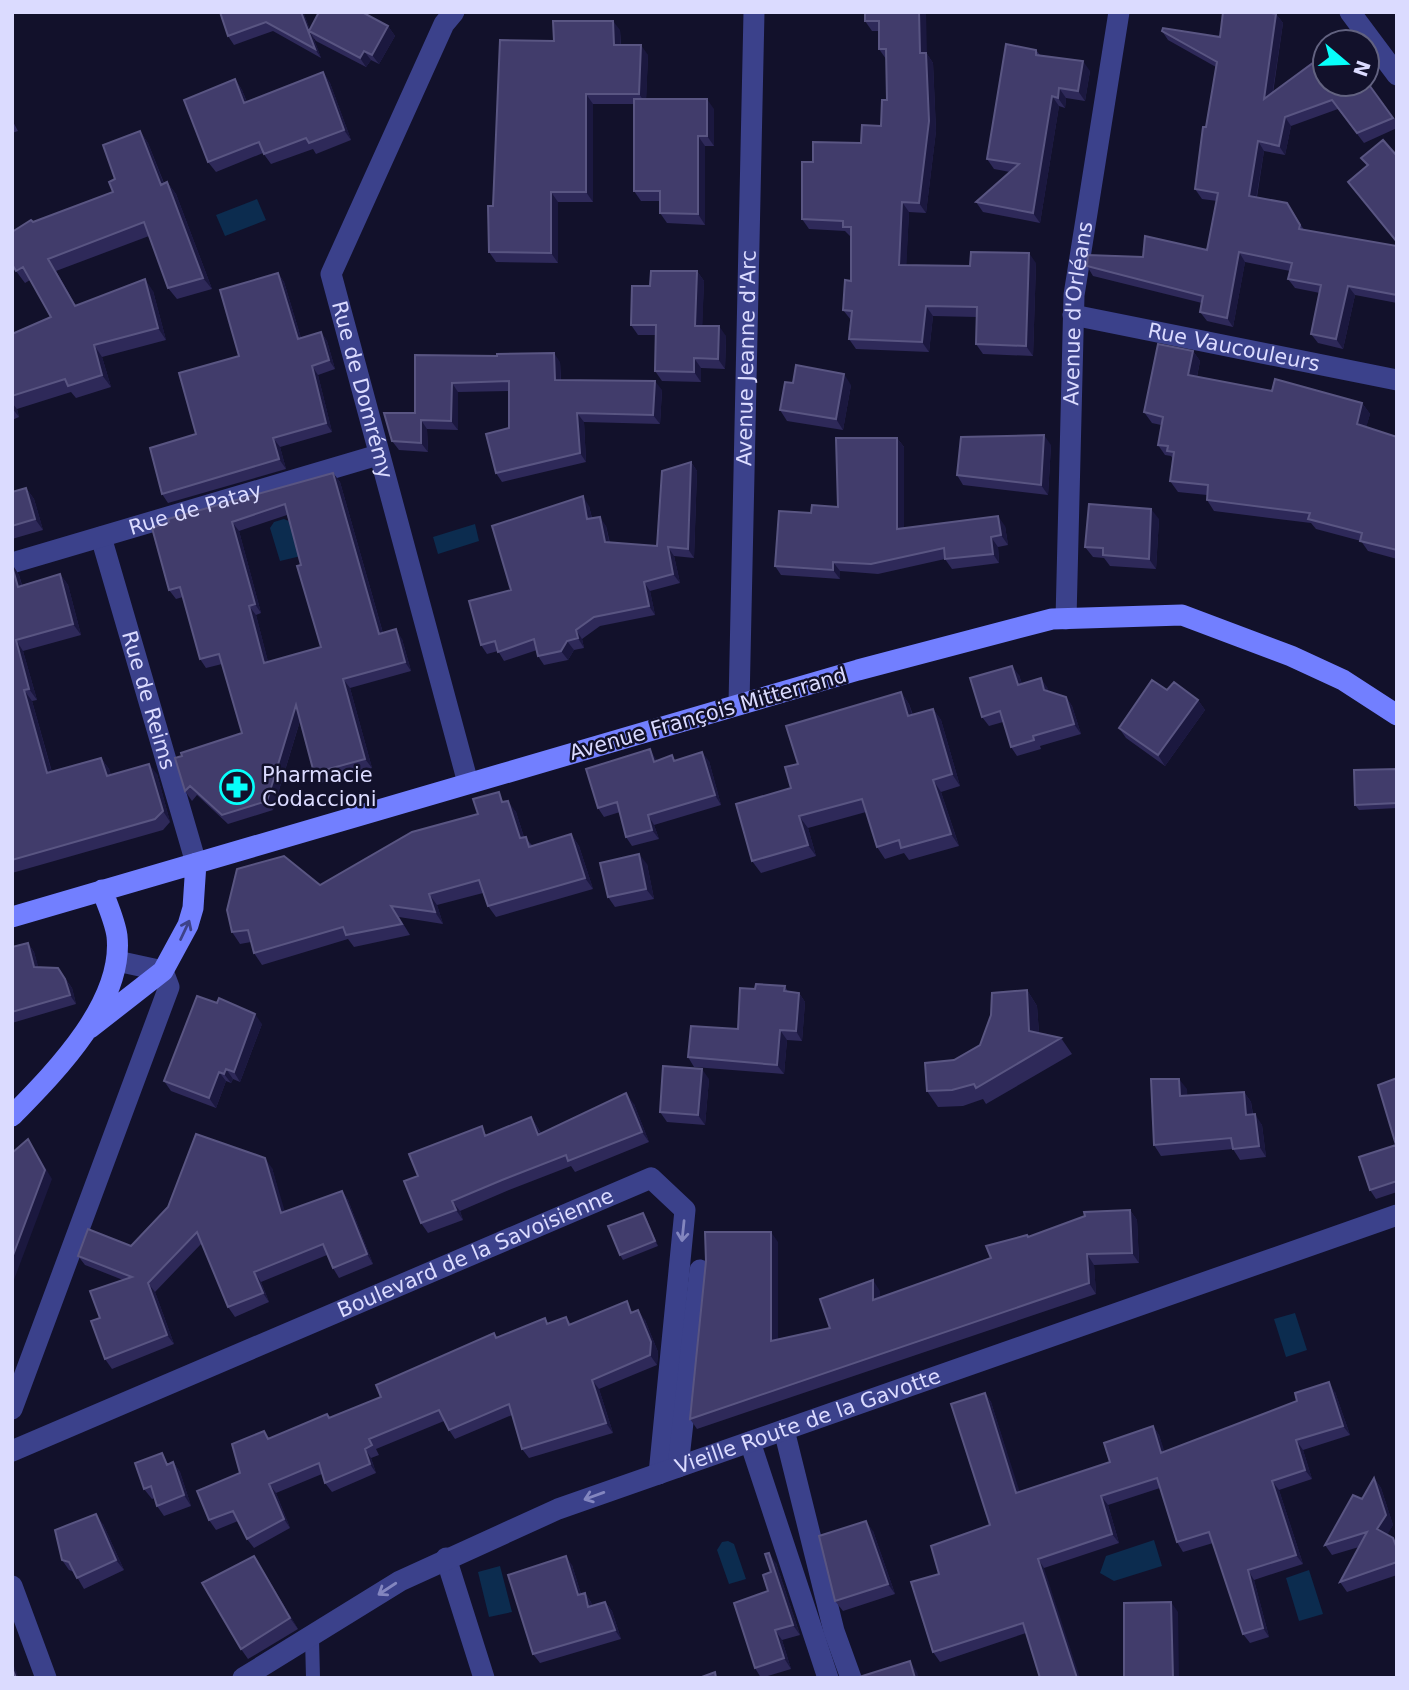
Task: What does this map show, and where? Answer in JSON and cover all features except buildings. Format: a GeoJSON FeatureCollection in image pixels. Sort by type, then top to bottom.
{"type":"FeatureCollection","features":[{"type":"Feature","properties":{"kind":"main road","name":"Avenue François Mitterrand"},"geometry":{"type":"LineString","coordinates":[[12,917],[930,650],[1052,619],[1182,615],[1333,675],[1397,715]]}},
{"type":"Feature","properties":{"kind":"main road"},"geometry":{"type":"LineString","coordinates":[[88,1030],[163,971],[188,925],[194,908],[196,863]]}},
{"type":"Feature","properties":{"kind":"main road"},"geometry":{"type":"LineString","coordinates":[[12,1116],[66,1060],[88,1030],[117,961],[117,935],[102,890]]}},
{"type":"Feature","properties":{"kind":"street","name":"Rue de Domrémy"},"geometry":{"type":"LineString","coordinates":[[454,12],[444,24],[331,274],[468,783]]}},
{"type":"Feature","properties":{"kind":"street","name":"Avenue Jeanne d'Arc"},"geometry":{"type":"LineString","coordinates":[[739,705],[754,12]]}},
{"type":"Feature","properties":{"kind":"street","name":"Avenue d'Orléans"},"geometry":{"type":"LineString","coordinates":[[1066,618],[1073,316],[1119,12]]}},
{"type":"Feature","properties":{"kind":"street"},"geometry":{"type":"LineString","coordinates":[[1350,12],[1397,75]]}},
{"type":"Feature","properties":{"kind":"street","name":"Rue Vaucouleurs"},"geometry":{"type":"LineString","coordinates":[[1073,316],[1397,380]]}},
{"type":"Feature","properties":{"kind":"street","name":"Rue de Patay"},"geometry":{"type":"LineString","coordinates":[[12,563],[378,455]]}},
{"type":"Feature","properties":{"kind":"street","name":"Rue de Reims"},"geometry":{"type":"LineString","coordinates":[[101,537],[196,863]]}},
{"type":"Feature","properties":{"kind":"street"},"geometry":{"type":"LineString","coordinates":[[12,1409],[169,987],[163,971],[117,961]]}},
{"type":"Feature","properties":{"kind":"street","name":"Boulevard de la Savoisienne"},"geometry":{"type":"LineString","coordinates":[[12,1451],[651,1178],[685,1210],[668,1471]]}},
{"type":"Feature","properties":{"kind":"street","name":"Vieille Route de la Gavotte"},"geometry":{"type":"LineString","coordinates":[[243,1678],[312,1638],[400,1581],[558,1509],[1397,1215]]}},
{"type":"Feature","properties":{"kind":"street"},"geometry":{"type":"LineString","coordinates":[[668,1471],[700,1269]]}},
{"type":"Feature","properties":{"kind":"street"},"geometry":{"type":"LineString","coordinates":[[784,1430],[834,1631],[851,1678]]}},
{"type":"Feature","properties":{"kind":"street"},"geometry":{"type":"LineString","coordinates":[[750,1442],[828,1678]]}},
{"type":"Feature","properties":{"kind":"street"},"geometry":{"type":"LineString","coordinates":[[446,1558],[484,1678]]}},
{"type":"Feature","properties":{"kind":"street"},"geometry":{"type":"LineString","coordinates":[[12,1586],[46,1678]]}},
{"type":"Feature","properties":{"kind":"lane"},"geometry":{"type":"LineString","coordinates":[[312,1638],[313,1678]]}},
{"type":"Feature","properties":{"kind":"water"},"geometry":{"type":"Polygon","coordinates":[[[257,199],[266,220],[225,236],[216,215],[257,199]]]}},
{"type":"Feature","properties":{"kind":"water"},"geometry":{"type":"Polygon","coordinates":[[[284,519],[291,522],[301,556],[280,561],[270,528],[274,522],[284,519]]]}},
{"type":"Feature","properties":{"kind":"water"},"geometry":{"type":"Polygon","coordinates":[[[475,524],[479,541],[438,554],[433,537],[475,524]]]}},
{"type":"Feature","properties":{"kind":"water"},"geometry":{"type":"Polygon","coordinates":[[[1295,1313],[1307,1350],[1286,1357],[1274,1319],[1295,1313]]]}},
{"type":"Feature","properties":{"kind":"water"},"geometry":{"type":"Polygon","coordinates":[[[1154,1540],[1162,1566],[1114,1581],[1100,1573],[1106,1556],[1154,1540]]]}},
{"type":"Feature","properties":{"kind":"water"},"geometry":{"type":"Polygon","coordinates":[[[722,1542],[734,1544],[746,1579],[729,1584],[717,1550],[722,1542]]]}},
{"type":"Feature","properties":{"kind":"water"},"geometry":{"type":"Polygon","coordinates":[[[500,1566],[512,1612],[489,1617],[478,1572],[500,1566]]]}},
{"type":"Feature","properties":{"kind":"water"},"geometry":{"type":"Polygon","coordinates":[[[1309,1570],[1323,1614],[1299,1621],[1286,1578],[1309,1570]]]}},
{"type":"Feature","properties":{"kind":"place","name":"Pharmacie Codaccioni"},"geometry":{"type":"Point","coordinates":[237,787]}}]}
